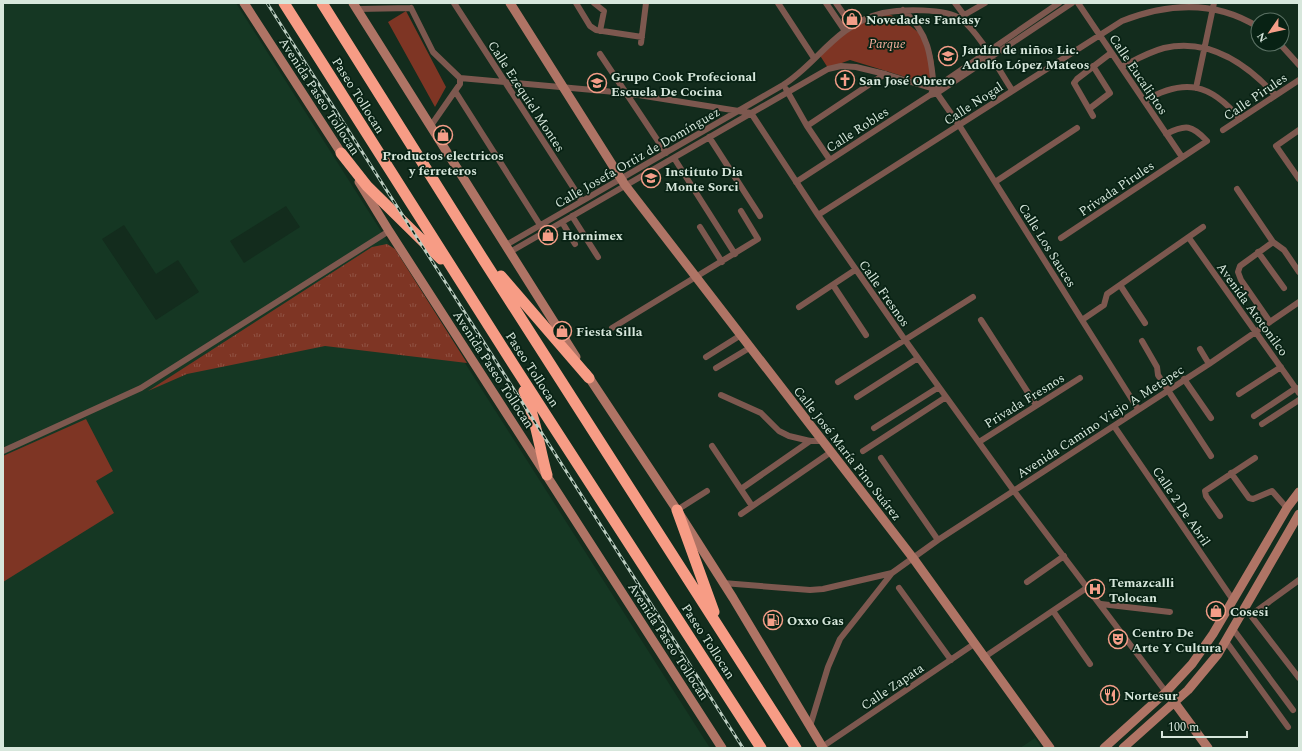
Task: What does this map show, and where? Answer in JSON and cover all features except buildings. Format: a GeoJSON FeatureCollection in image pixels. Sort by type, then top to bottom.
{"type":"FeatureCollection","features":[{"type":"Feature","properties":{"kind":"highway","name":"Paseo Tollocan"},"geometry":{"type":"LineString","coordinates":[[284,3],[513,364],[761,748]]}},
{"type":"Feature","properties":{"kind":"highway","name":"Paseo Tollocan"},"geometry":{"type":"LineString","coordinates":[[322,3],[483,259],[796,748]]}},
{"type":"Feature","properties":{"kind":"highway"},"geometry":{"type":"LineString","coordinates":[[342,153],[367,186],[458,277]]}},
{"type":"Feature","properties":{"kind":"highway"},"geometry":{"type":"LineString","coordinates":[[483,259],[502,277],[589,378]]}},
{"type":"Feature","properties":{"kind":"highway"},"geometry":{"type":"LineString","coordinates":[[513,364],[535,420],[541,454],[547,475]]}},
{"type":"Feature","properties":{"kind":"highway"},"geometry":{"type":"LineString","coordinates":[[677,510],[720,630]]}},
{"type":"Feature","properties":{"kind":"main road","name":"Avenida Paseo Tollocan"},"geometry":{"type":"LineString","coordinates":[[244,3],[342,153],[389,231],[722,748]]}},
{"type":"Feature","properties":{"kind":"main road","name":"Calle José María Pino Suárez"},"geometry":{"type":"LineString","coordinates":[[510,3],[623,182],[913,558],[1050,748]]}},
{"type":"Feature","properties":{"kind":"main road"},"geometry":{"type":"LineString","coordinates":[[355,6],[589,378],[677,510],[723,583],[810,726],[821,748]]}},
{"type":"Feature","properties":{"kind":"main road"},"geometry":{"type":"LineString","coordinates":[[1104,748],[1166,692],[1202,651],[1287,508],[1299,492]]}},
{"type":"Feature","properties":{"kind":"main road"},"geometry":{"type":"LineString","coordinates":[[1123,748],[1175,703],[1218,654],[1299,514]]}},
{"type":"Feature","properties":{"kind":"main road"},"geometry":{"type":"LineString","coordinates":[[1166,692],[1208,748]]}},
{"type":"Feature","properties":{"kind":"street","name":"Calle Ezequiel Montes"},"geometry":{"type":"LineString","coordinates":[[454,3],[582,201]]}},
{"type":"Feature","properties":{"kind":"street"},"geometry":{"type":"LineString","coordinates":[[576,3],[590,26],[600,31],[641,40],[646,3]]}},
{"type":"Feature","properties":{"kind":"street"},"geometry":{"type":"LineString","coordinates":[[594,3],[604,11],[600,31]]}},
{"type":"Feature","properties":{"kind":"street"},"geometry":{"type":"LineString","coordinates":[[778,3],[814,58]]}},
{"type":"Feature","properties":{"kind":"street"},"geometry":{"type":"LineString","coordinates":[[826,3],[845,31]]}},
{"type":"Feature","properties":{"kind":"street"},"geometry":{"type":"LineString","coordinates":[[836,3],[852,26]]}},
{"type":"Feature","properties":{"kind":"street"},"geometry":{"type":"LineString","coordinates":[[897,3],[900,11],[913,20],[925,40],[931,58],[934,92]]}},
{"type":"Feature","properties":{"kind":"street"},"geometry":{"type":"LineString","coordinates":[[955,3],[961,16],[1012,90]]}},
{"type":"Feature","properties":{"kind":"street"},"geometry":{"type":"LineString","coordinates":[[961,16],[985,3]]}},
{"type":"Feature","properties":{"kind":"street"},"geometry":{"type":"LineString","coordinates":[[934,92],[987,52],[1059,3]]}},
{"type":"Feature","properties":{"kind":"street"},"geometry":{"type":"LineString","coordinates":[[934,92],[991,58],[1072,3]]}},
{"type":"Feature","properties":{"kind":"street","name":"Calle Eucaliptos"},"geometry":{"type":"LineString","coordinates":[[1078,3],[1182,157]]}},
{"type":"Feature","properties":{"kind":"street"},"geometry":{"type":"LineString","coordinates":[[355,6],[413,5],[433,52],[460,78],[626,93],[740,110],[751,113]]}},
{"type":"Feature","properties":{"kind":"street"},"geometry":{"type":"LineString","coordinates":[[1196,88],[1213,6]]}},
{"type":"Feature","properties":{"kind":"street","name":"Calle Nogal"},"geometry":{"type":"LineString","coordinates":[[818,215],[1122,21],[1160,8],[1213,6],[1250,22]]}},
{"type":"Feature","properties":{"kind":"street","name":"Calle Josefa Ortiz de Domínguez"},"geometry":{"type":"LineString","coordinates":[[508,248],[562,222],[666,153],[783,85],[800,74],[814,58],[852,26],[882,13],[900,11],[936,12],[961,16]]}},
{"type":"Feature","properties":{"kind":"street"},"geometry":{"type":"LineString","coordinates":[[1121,67],[1141,56],[1163,48],[1180,46],[1204,48],[1229,56],[1258,77],[1274,95]]}},
{"type":"Feature","properties":{"kind":"street"},"geometry":{"type":"LineString","coordinates":[[1287,52],[1299,65]]}},
{"type":"Feature","properties":{"kind":"street"},"geometry":{"type":"LineString","coordinates":[[1093,116],[1074,83],[1093,66],[1112,53]]}},
{"type":"Feature","properties":{"kind":"street"},"geometry":{"type":"LineString","coordinates":[[600,54],[666,153]]}},
{"type":"Feature","properties":{"kind":"street","name":"Calle Josefa Ortiz de Domínguez"},"geometry":{"type":"LineString","coordinates":[[508,248],[540,225],[582,201],[674,158],[834,66],[848,66],[885,74],[934,92]]}},
{"type":"Feature","properties":{"kind":"street"},"geometry":{"type":"LineString","coordinates":[[1089,109],[1110,93],[1093,66]]}},
{"type":"Feature","properties":{"kind":"street"},"geometry":{"type":"LineString","coordinates":[[808,126],[885,74]]}},
{"type":"Feature","properties":{"kind":"street"},"geometry":{"type":"LineString","coordinates":[[430,127],[460,84],[460,78]]}},
{"type":"Feature","properties":{"kind":"street","name":"Calle Pirules"},"geometry":{"type":"LineString","coordinates":[[1223,130],[1274,95],[1299,80]]}},
{"type":"Feature","properties":{"kind":"street"},"geometry":{"type":"LineString","coordinates":[[783,85],[830,160]]}},
{"type":"Feature","properties":{"kind":"street"},"geometry":{"type":"LineString","coordinates":[[1144,101],[1161,91],[1182,87],[1196,88],[1212,93],[1227,103],[1240,119]]}},
{"type":"Feature","properties":{"kind":"street"},"geometry":{"type":"LineString","coordinates":[[455,91],[540,225]]}},
{"type":"Feature","properties":{"kind":"street","name":"Calle Los Sauces"},"geometry":{"type":"LineString","coordinates":[[934,92],[959,125],[1138,409]]}},
{"type":"Feature","properties":{"kind":"street","name":"Calle Robles"},"geometry":{"type":"LineString","coordinates":[[796,182],[934,92]]}},
{"type":"Feature","properties":{"kind":"street","name":"Calle Fresnos"},"geometry":{"type":"LineString","coordinates":[[751,113],[818,215],[905,340],[1014,491],[1088,586],[1166,692]]}},
{"type":"Feature","properties":{"kind":"street"},"geometry":{"type":"LineString","coordinates":[[1166,134],[1186,126],[1198,131],[1207,141],[1182,157]]}},
{"type":"Feature","properties":{"kind":"street"},"geometry":{"type":"LineString","coordinates":[[995,182],[1077,128]]}},
{"type":"Feature","properties":{"kind":"street"},"geometry":{"type":"LineString","coordinates":[[1299,130],[1276,146],[1299,179]]}},
{"type":"Feature","properties":{"kind":"street"},"geometry":{"type":"LineString","coordinates":[[709,137],[760,216]]}},
{"type":"Feature","properties":{"kind":"street","name":"Privada Pirules"},"geometry":{"type":"LineString","coordinates":[[1061,238],[1182,157]]}},
{"type":"Feature","properties":{"kind":"street"},"geometry":{"type":"LineString","coordinates":[[674,158],[735,254]]}},
{"type":"Feature","properties":{"kind":"street"},"geometry":{"type":"LineString","coordinates":[[1237,189],[1273,242],[1284,250],[1299,272]]}},
{"type":"Feature","properties":{"kind":"street"},"geometry":{"type":"LineString","coordinates":[[612,328],[758,239],[741,211]]}},
{"type":"Feature","properties":{"kind":"street"},"geometry":{"type":"LineString","coordinates":[[572,216],[598,257]]}},
{"type":"Feature","properties":{"kind":"street"},"geometry":{"type":"LineString","coordinates":[[562,222],[575,244]]}},
{"type":"Feature","properties":{"kind":"street"},"geometry":{"type":"LineString","coordinates":[[700,227],[722,262]]}},
{"type":"Feature","properties":{"kind":"street"},"geometry":{"type":"LineString","coordinates":[[1082,320],[1104,305],[1105,296],[1203,227]]}},
{"type":"Feature","properties":{"kind":"street"},"geometry":{"type":"LineString","coordinates":[[3,451],[141,388],[389,231]]}},
{"type":"Feature","properties":{"kind":"street","name":"Avenida Atotonilco"},"geometry":{"type":"LineString","coordinates":[[1189,238],[1298,390]]}},
{"type":"Feature","properties":{"kind":"street"},"geometry":{"type":"LineString","coordinates":[[1270,322],[1241,280],[1238,272],[1240,266],[1273,242]]}},
{"type":"Feature","properties":{"kind":"street"},"geometry":{"type":"LineString","coordinates":[[1258,252],[1284,288]]}},
{"type":"Feature","properties":{"kind":"street"},"geometry":{"type":"LineString","coordinates":[[799,306],[856,270]]}},
{"type":"Feature","properties":{"kind":"street"},"geometry":{"type":"LineString","coordinates":[[833,285],[866,335]]}},
{"type":"Feature","properties":{"kind":"street"},"geometry":{"type":"LineString","coordinates":[[1120,285],[1145,323]]}},
{"type":"Feature","properties":{"kind":"street"},"geometry":{"type":"LineString","coordinates":[[838,382],[973,297]]}},
{"type":"Feature","properties":{"kind":"street","name":"Avenida Camino Viejo A Metepec"},"geometry":{"type":"LineString","coordinates":[[892,572],[938,540],[1209,364],[1299,302]]}},
{"type":"Feature","properties":{"kind":"street"},"geometry":{"type":"LineString","coordinates":[[981,320],[1036,405]]}},
{"type":"Feature","properties":{"kind":"street"},"geometry":{"type":"LineString","coordinates":[[706,357],[742,335]]}},
{"type":"Feature","properties":{"kind":"street"},"geometry":{"type":"LineString","coordinates":[[1142,341],[1157,367],[1157,373],[1212,456]]}},
{"type":"Feature","properties":{"kind":"street"},"geometry":{"type":"LineString","coordinates":[[716,368],[751,347]]}},
{"type":"Feature","properties":{"kind":"street"},"geometry":{"type":"LineString","coordinates":[[1200,349],[1209,364]]}},
{"type":"Feature","properties":{"kind":"street"},"geometry":{"type":"LineString","coordinates":[[857,397],[918,358]]}},
{"type":"Feature","properties":{"kind":"street"},"geometry":{"type":"LineString","coordinates":[[1239,394],[1281,366]]}},
{"type":"Feature","properties":{"kind":"street","name":"Privada Fresnos"},"geometry":{"type":"LineString","coordinates":[[979,442],[1080,378]]}},
{"type":"Feature","properties":{"kind":"street"},"geometry":{"type":"LineString","coordinates":[[1184,379],[1211,418]]}},
{"type":"Feature","properties":{"kind":"street"},"geometry":{"type":"LineString","coordinates":[[874,428],[939,387]]}},
{"type":"Feature","properties":{"kind":"street"},"geometry":{"type":"LineString","coordinates":[[1254,416],[1298,390]]}},
{"type":"Feature","properties":{"kind":"street"},"geometry":{"type":"LineString","coordinates":[[721,395],[761,413],[779,431],[789,436],[810,441],[822,440]]}},
{"type":"Feature","properties":{"kind":"street"},"geometry":{"type":"LineString","coordinates":[[863,451],[946,397]]}},
{"type":"Feature","properties":{"kind":"street"},"geometry":{"type":"LineString","coordinates":[[1262,424],[1299,400]]}},
{"type":"Feature","properties":{"kind":"street","name":"Calle 2 De Abril"},"geometry":{"type":"LineString","coordinates":[[1114,426],[1233,600]]}},
{"type":"Feature","properties":{"kind":"street"},"geometry":{"type":"LineString","coordinates":[[741,488],[810,441]]}},
{"type":"Feature","properties":{"kind":"street"},"geometry":{"type":"LineString","coordinates":[[712,446],[752,506]]}},
{"type":"Feature","properties":{"kind":"street"},"geometry":{"type":"LineString","coordinates":[[741,514],[831,452]]}},
{"type":"Feature","properties":{"kind":"street"},"geometry":{"type":"LineString","coordinates":[[881,458],[938,540]]}},
{"type":"Feature","properties":{"kind":"street"},"geometry":{"type":"LineString","coordinates":[[1220,516],[1206,496],[1205,491],[1255,458]]}},
{"type":"Feature","properties":{"kind":"street"},"geometry":{"type":"LineString","coordinates":[[1231,473],[1249,498],[1253,499],[1272,491],[1287,508]]}},
{"type":"Feature","properties":{"kind":"street"},"geometry":{"type":"LineString","coordinates":[[677,510],[706,491]]}},
{"type":"Feature","properties":{"kind":"street"},"geometry":{"type":"LineString","coordinates":[[1027,582],[1064,556]]}},
{"type":"Feature","properties":{"kind":"street"},"geometry":{"type":"LineString","coordinates":[[723,583],[810,590],[823,589],[892,572]]}},
{"type":"Feature","properties":{"kind":"street"},"geometry":{"type":"LineString","coordinates":[[810,726],[828,667],[840,639],[892,572]]}},
{"type":"Feature","properties":{"kind":"street"},"geometry":{"type":"LineString","coordinates":[[1251,615],[1299,580]]}},
{"type":"Feature","properties":{"kind":"street"},"geometry":{"type":"LineString","coordinates":[[984,658],[1088,586]]}},
{"type":"Feature","properties":{"kind":"street"},"geometry":{"type":"LineString","coordinates":[[899,588],[951,660]]}},
{"type":"Feature","properties":{"kind":"street"},"geometry":{"type":"LineString","coordinates":[[1101,604],[1170,612]]}},
{"type":"Feature","properties":{"kind":"street"},"geometry":{"type":"LineString","coordinates":[[1245,608],[1299,678]]}},
{"type":"Feature","properties":{"kind":"street"},"geometry":{"type":"LineString","coordinates":[[1053,610],[1090,664]]}},
{"type":"Feature","properties":{"kind":"street"},"geometry":{"type":"LineString","coordinates":[[1233,629],[1293,710]]}},
{"type":"Feature","properties":{"kind":"street"},"geometry":{"type":"LineString","coordinates":[[1225,640],[1288,727]]}},
{"type":"Feature","properties":{"kind":"street","name":"Calle Zapata"},"geometry":{"type":"LineString","coordinates":[[821,748],[974,644]]}},
{"type":"Feature","properties":{"kind":"shaded area"},"geometry":{"type":"Polygon","coordinates":[[[3,3],[236,3],[710,748],[3,748],[3,3]],[[286,206],[230,241],[244,263],[300,227],[286,206]],[[124,225],[102,239],[156,320],[199,292],[178,260],[156,274],[124,225]]]}},
{"type":"Feature","properties":{"kind":"shaded area"},"geometry":{"type":"Polygon","coordinates":[[[1035,738],[1042,748],[1020,748],[1035,738]]]}},
{"type":"Feature","properties":{"kind":"green space"},"geometry":{"type":"Polygon","coordinates":[[[406,11],[446,87],[435,107],[388,22],[406,11]]]}},
{"type":"Feature","properties":{"kind":"green space","name":"Parque"},"geometry":{"type":"Polygon","coordinates":[[[886,13],[909,25],[927,42],[933,58],[935,86],[850,60],[828,68],[819,54],[853,26],[886,13]]]}},
{"type":"Feature","properties":{"kind":"green space"},"geometry":{"type":"Polygon","coordinates":[[[387,244],[395,249],[467,363],[325,346],[187,374],[148,391],[372,247],[387,244]]]}},
{"type":"Feature","properties":{"kind":"green space"},"geometry":{"type":"Polygon","coordinates":[[[86,419],[113,471],[96,481],[114,513],[3,582],[3,456],[86,419]]]}},
{"type":"Feature","properties":{"kind":"railway"},"geometry":{"type":"LineString","coordinates":[[267,3],[743,748]]}},
{"type":"Feature","properties":{"kind":"place","name":"Novedades Fantasy"},"geometry":{"type":"Point","coordinates":[852,19]}},
{"type":"Feature","properties":{"kind":"place","name":"Jardín de niños Lic. Adolfo López Mateos"},"geometry":{"type":"Point","coordinates":[948,56]}},
{"type":"Feature","properties":{"kind":"place","name":"San José Obrero"},"geometry":{"type":"Point","coordinates":[845,80]}},
{"type":"Feature","properties":{"kind":"place","name":"Grupo Cook Profecional Escuela De Cocina"},"geometry":{"type":"Point","coordinates":[597,83]}},
{"type":"Feature","properties":{"kind":"place","name":"Productos electricos y ferreteros"},"geometry":{"type":"Point","coordinates":[443,135]}},
{"type":"Feature","properties":{"kind":"place","name":"Instituto Dia Monte Sorci"},"geometry":{"type":"Point","coordinates":[651,178]}},
{"type":"Feature","properties":{"kind":"place","name":"Hornimex"},"geometry":{"type":"Point","coordinates":[548,235]}},
{"type":"Feature","properties":{"kind":"place","name":"Fiesta Silla"},"geometry":{"type":"Point","coordinates":[562,331]}},
{"type":"Feature","properties":{"kind":"place","name":"Temazcalli Tolocan"},"geometry":{"type":"Point","coordinates":[1095,589]}},
{"type":"Feature","properties":{"kind":"place","name":"Cosesi"},"geometry":{"type":"Point","coordinates":[1216,611]}},
{"type":"Feature","properties":{"kind":"place","name":"Oxxo Gas"},"geometry":{"type":"Point","coordinates":[773,620]}},
{"type":"Feature","properties":{"kind":"place","name":"Centro De Arte Y Cultura"},"geometry":{"type":"Point","coordinates":[1118,639]}},
{"type":"Feature","properties":{"kind":"place","name":"Nortesur"},"geometry":{"type":"Point","coordinates":[1110,695]}}]}
